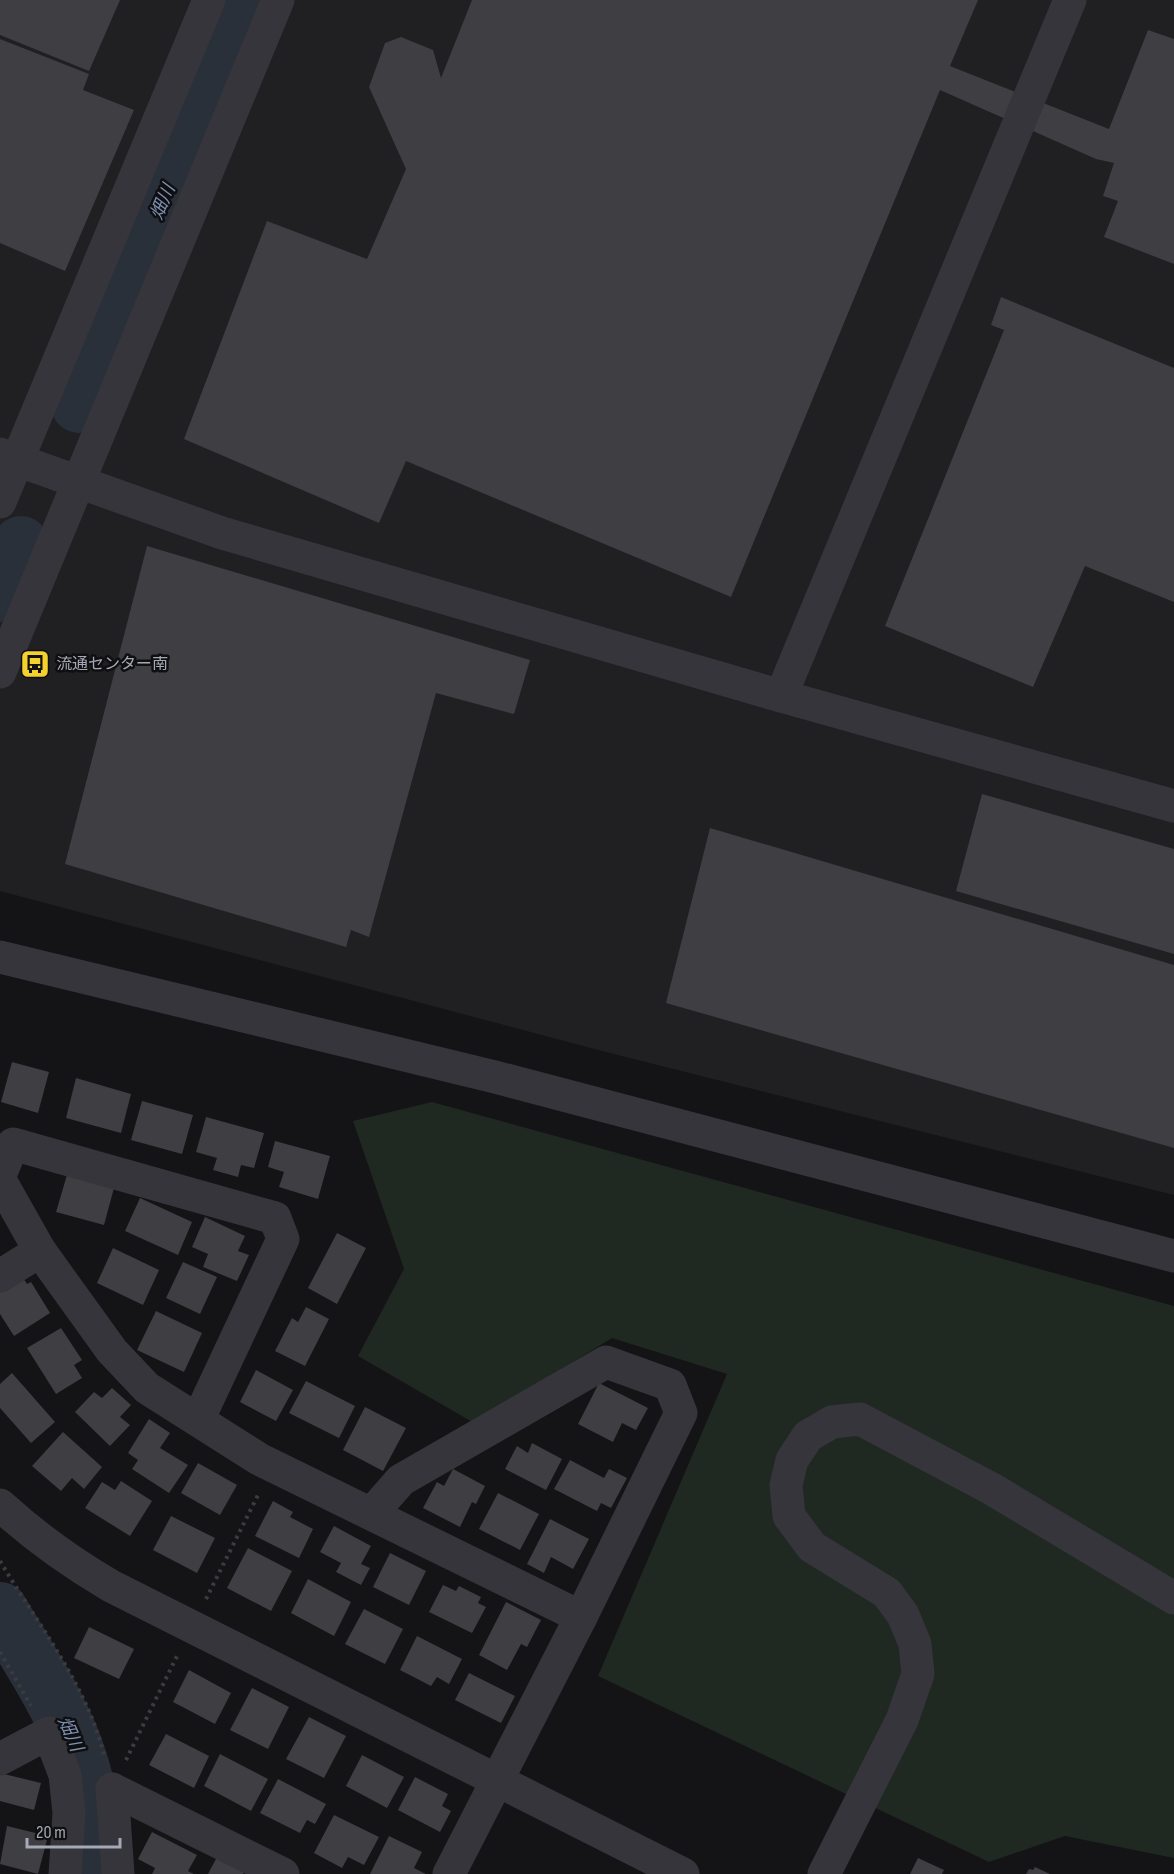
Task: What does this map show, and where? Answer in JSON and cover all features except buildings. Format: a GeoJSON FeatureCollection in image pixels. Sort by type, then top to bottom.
{"type":"FeatureCollection","features":[{"type":"Feature","properties":{"kind":"street"},"geometry":{"type":"LineString","coordinates":[[0,502],[8,457],[209,0]]}},
{"type":"Feature","properties":{"kind":"street"},"geometry":{"type":"LineString","coordinates":[[0,672],[278,0]]}},
{"type":"Feature","properties":{"kind":"street"},"geometry":{"type":"LineString","coordinates":[[781,696],[1070,0]]}},
{"type":"Feature","properties":{"kind":"street"},"geometry":{"type":"LineString","coordinates":[[8,457],[222,532],[781,696],[1174,807]]}},
{"type":"Feature","properties":{"kind":"street"},"geometry":{"type":"LineString","coordinates":[[0,957],[495,1077],[1174,1256]]}},
{"type":"Feature","properties":{"kind":"street"},"geometry":{"type":"LineString","coordinates":[[0,1175],[13,1144],[275,1218],[283,1239],[198,1420]]}},
{"type":"Feature","properties":{"kind":"street"},"geometry":{"type":"LineString","coordinates":[[0,1180],[40,1251],[112,1351],[147,1388],[259,1459],[581,1617]]}},
{"type":"Feature","properties":{"kind":"street"},"geometry":{"type":"LineString","coordinates":[[0,1276],[40,1251]]}},
{"type":"Feature","properties":{"kind":"street"},"geometry":{"type":"LineString","coordinates":[[372,1513],[401,1480],[606,1362],[670,1385],[681,1413],[581,1617],[449,1874]]}},
{"type":"Feature","properties":{"kind":"street"},"geometry":{"type":"LineString","coordinates":[[824,1874],[902,1720],[918,1674],[915,1644],[903,1615],[887,1593],[812,1547],[789,1516],[786,1485],[792,1460],[808,1436],[832,1422],[860,1419],[992,1489],[1174,1598]]}},
{"type":"Feature","properties":{"kind":"street"},"geometry":{"type":"LineString","coordinates":[[0,1505],[34,1536],[71,1563],[111,1586],[683,1874]]}},
{"type":"Feature","properties":{"kind":"street"},"geometry":{"type":"LineString","coordinates":[[0,1759],[49,1733],[65,1775],[69,1813],[65,1874]]}},
{"type":"Feature","properties":{"kind":"street"},"geometry":{"type":"LineString","coordinates":[[112,1790],[118,1874]]}},
{"type":"Feature","properties":{"kind":"street"},"geometry":{"type":"LineString","coordinates":[[112,1790],[283,1874]]}},
{"type":"Feature","properties":{"kind":"path"},"geometry":{"type":"LineString","coordinates":[[0,1562],[76,1682],[99,1736],[112,1790]]}},
{"type":"Feature","properties":{"kind":"path"},"geometry":{"type":"LineString","coordinates":[[0,1652],[49,1733]]}},
{"type":"Feature","properties":{"kind":"shaded area"},"geometry":{"type":"Polygon","coordinates":[[[0,0],[1174,0],[1174,1195],[602,1051],[0,891],[0,0]]]}},
{"type":"Feature","properties":{"kind":"shaded area"},"geometry":{"type":"Polygon","coordinates":[[[432,1102],[1174,1306],[1174,1858],[1065,1836],[989,1862],[598,1676],[727,1374],[612,1338],[474,1423],[358,1356],[404,1269],[353,1121],[432,1102]]]}},
{"type":"Feature","properties":{"kind":"waterway","name":"畑川"},"geometry":{"type":"LineString","coordinates":[[79,405],[247,0]]}},
{"type":"Feature","properties":{"kind":"waterway","name":"畑川"},"geometry":{"type":"LineString","coordinates":[[0,594],[21,544]]}},
{"type":"Feature","properties":{"kind":"waterway","name":"畑川"},"geometry":{"type":"LineString","coordinates":[[0,1610],[55,1703],[82,1767],[90,1801],[92,1837],[88,1874]]}},
{"type":"Feature","properties":{"kind":"place","name":"流通センター南"},"geometry":{"type":"Point","coordinates":[35,664]}}]}
